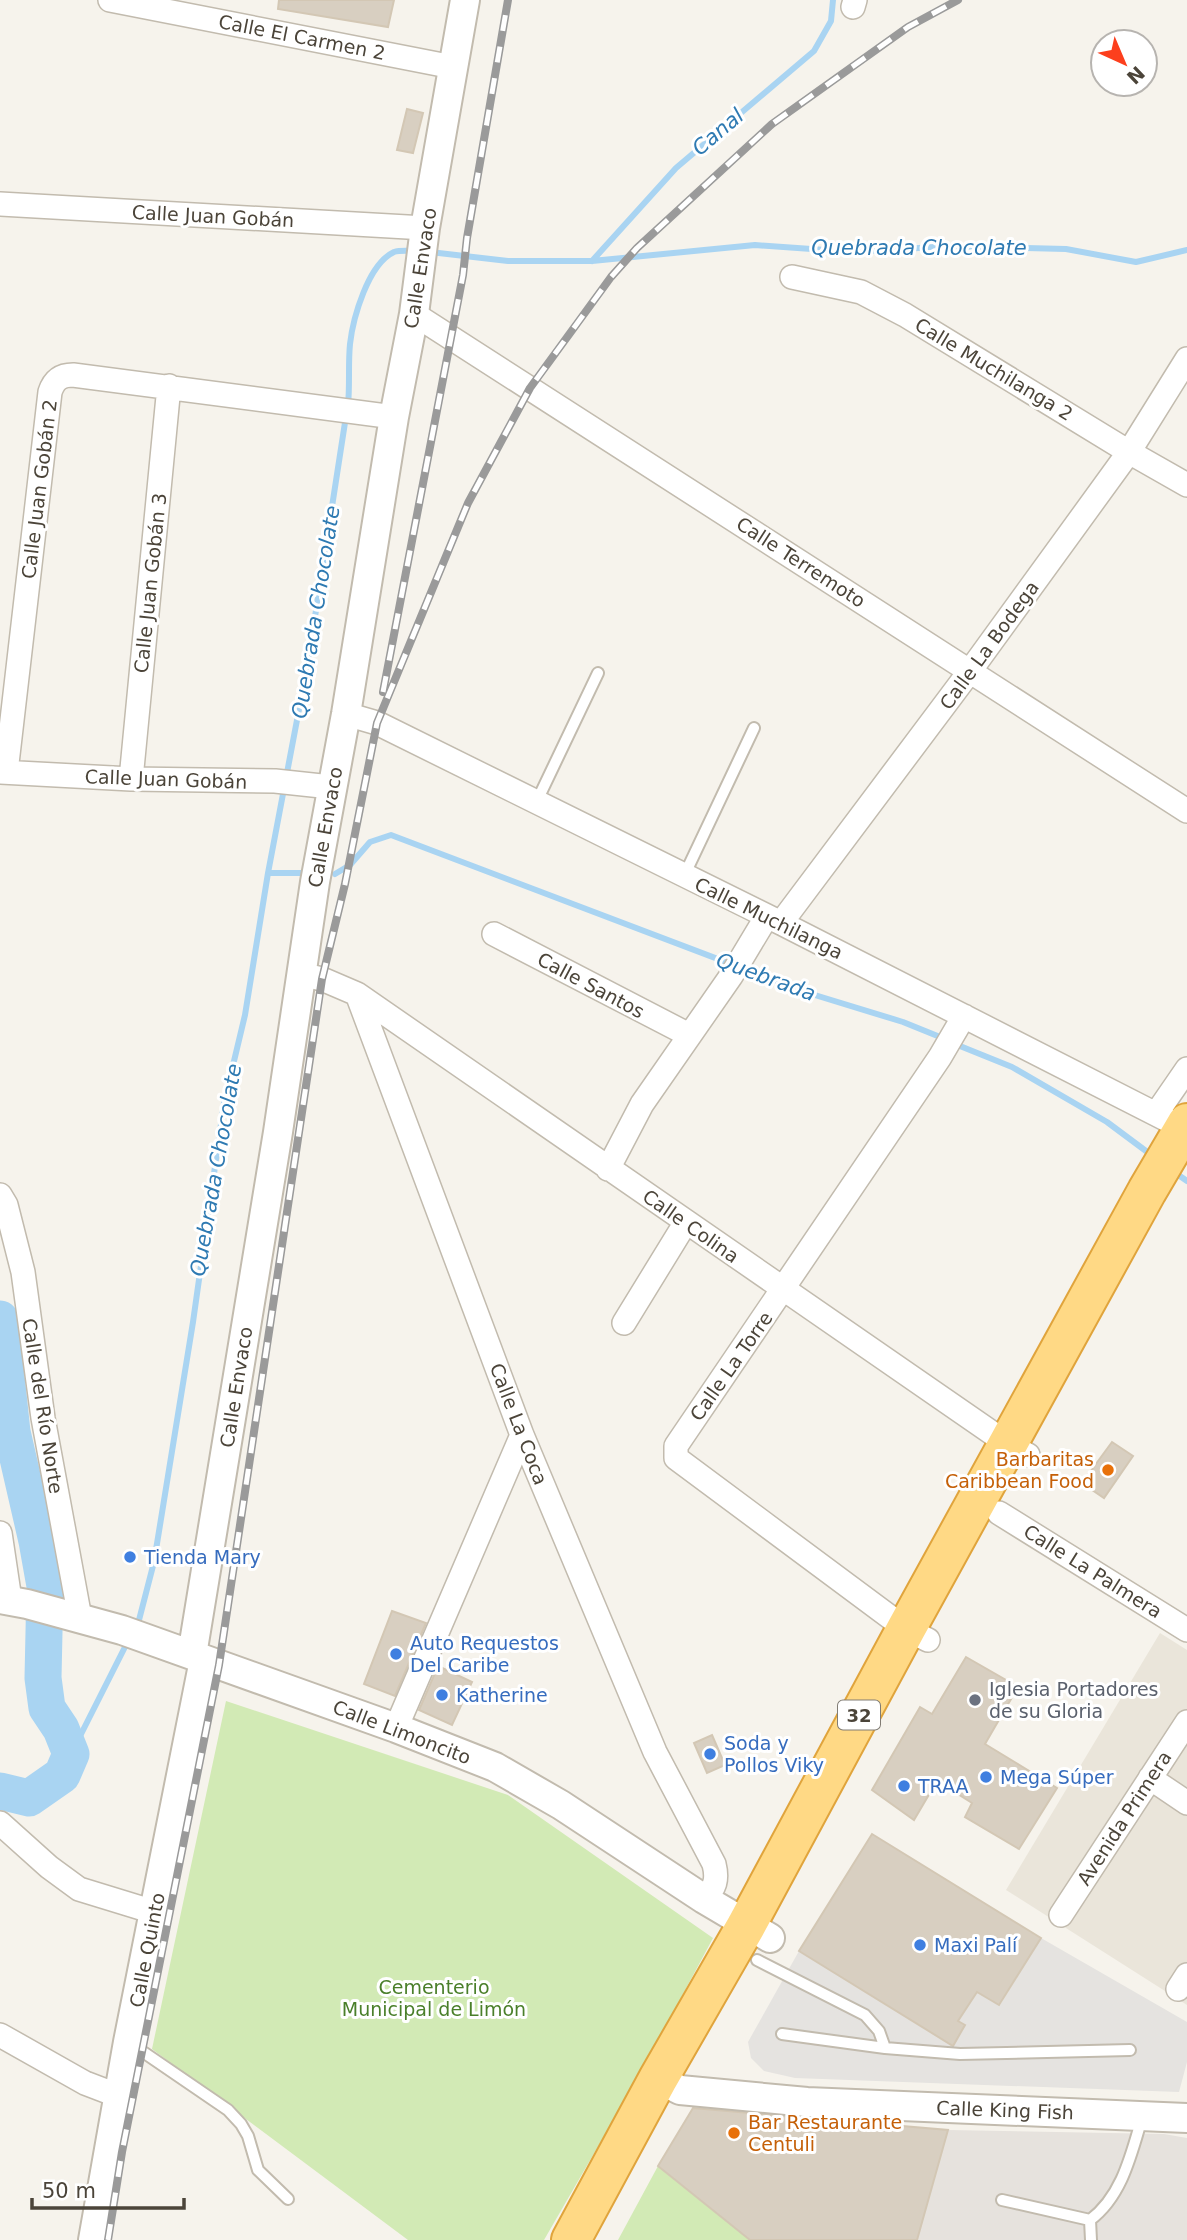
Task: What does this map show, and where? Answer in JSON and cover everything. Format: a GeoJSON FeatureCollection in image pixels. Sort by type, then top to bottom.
{"type":"FeatureCollection","features":[{"type":"Feature","properties":{"kind":"highway","name":"32"},"geometry":{"type":"LineString","coordinates":[[572,2240],[758,1941],[917,1634],[1018,1450],[1174,1150]]}},
{"type":"Feature","properties":{"kind":"highway","name":"32"},"geometry":{"type":"LineString","coordinates":[[917,1634],[999,1513],[1018,1450]]}},
{"type":"Feature","properties":{"kind":"highway","name":"32"},"geometry":{"type":"LineString","coordinates":[[598,2240],[669,2085]]}},
{"type":"Feature","properties":{"kind":"street","name":"Calle El Carmen 2"},"geometry":{"type":"LineString","coordinates":[[110,0],[453,66]]}},
{"type":"Feature","properties":{"kind":"street","name":"Calle Envaco"},"geometry":{"type":"LineString","coordinates":[[198,1658],[300,974],[346,714],[386,416],[414,314],[423,244],[466,0]]}},
{"type":"Feature","properties":{"kind":"street","name":"Calle Juan Gobán"},"geometry":{"type":"LineString","coordinates":[[0,204],[423,244]]}},
{"type":"Feature","properties":{"kind":"street","name":"Calle Muchilanga 2"},"geometry":{"type":"LineString","coordinates":[[792,277],[861,292],[905,315],[1187,485]]}},
{"type":"Feature","properties":{"kind":"street","name":"Calle Terremoto"},"geometry":{"type":"LineString","coordinates":[[414,314],[1187,811]]}},
{"type":"Feature","properties":{"kind":"street","name":"Calle La Bodega"},"geometry":{"type":"LineString","coordinates":[[608,1169],[642,1104],[753,941],[774,920],[970,671],[1129,452],[1187,359]]}},
{"type":"Feature","properties":{"kind":"street","name":"Calle Juan Gobán 2"},"geometry":{"type":"LineString","coordinates":[[3,772],[50,392],[58,378],[73,374],[386,416]]}},
{"type":"Feature","properties":{"kind":"street","name":"Calle Juan Gobán 3"},"geometry":{"type":"LineString","coordinates":[[131,779],[169,386]]}},
{"type":"Feature","properties":{"kind":"street","name":"Calle Muchilanga"},"geometry":{"type":"LineString","coordinates":[[346,714],[377,723],[774,920],[960,1022],[1174,1150]]}},
{"type":"Feature","properties":{"kind":"street","name":"Calle Juan Gobán"},"geometry":{"type":"LineString","coordinates":[[3,772],[131,779],[286,782],[331,787]]}},
{"type":"Feature","properties":{"kind":"street","name":"Calle Santos"},"geometry":{"type":"LineString","coordinates":[[494,934],[689,1035]]}},
{"type":"Feature","properties":{"kind":"street"},"geometry":{"type":"LineString","coordinates":[[300,974],[322,979],[358,994]]}},
{"type":"Feature","properties":{"kind":"street","name":"Calle Colina"},"geometry":{"type":"LineString","coordinates":[[358,994],[1018,1450]]}},
{"type":"Feature","properties":{"kind":"street","name":"Calle La Coca"},"geometry":{"type":"LineString","coordinates":[[358,994],[522,1435],[655,1752],[714,1864],[717,1878],[713,1890],[705,1899]]}},
{"type":"Feature","properties":{"kind":"street","name":"Calle La Torre"},"geometry":{"type":"LineString","coordinates":[[917,1634],[676,1458],[676,1447],[940,1057],[960,1022]]}},
{"type":"Feature","properties":{"kind":"street"},"geometry":{"type":"LineString","coordinates":[[1174,1150],[1187,1069]]}},
{"type":"Feature","properties":{"kind":"street","name":"Calle del Río Norte"},"geometry":{"type":"LineString","coordinates":[[0,1195],[6,1205],[23,1272],[73,1616]]}},
{"type":"Feature","properties":{"kind":"street"},"geometry":{"type":"LineString","coordinates":[[624,1322],[686,1222]]}},
{"type":"Feature","properties":{"kind":"street"},"geometry":{"type":"LineString","coordinates":[[396,1728],[522,1435]]}},
{"type":"Feature","properties":{"kind":"street","name":"Calle La Palmera"},"geometry":{"type":"LineString","coordinates":[[999,1513],[1187,1630]]}},
{"type":"Feature","properties":{"kind":"street"},"geometry":{"type":"LineString","coordinates":[[0,1533],[12,1601]]}},
{"type":"Feature","properties":{"kind":"street","name":"Calle Limoncito"},"geometry":{"type":"LineString","coordinates":[[12,1601],[134,1634],[396,1728],[495,1767],[561,1805],[705,1899],[758,1941]]}},
{"type":"Feature","properties":{"kind":"street","name":"Calle Quinto"},"geometry":{"type":"LineString","coordinates":[[93,2240],[198,1658]]}},
{"type":"Feature","properties":{"kind":"street","name":"Avenida Primera"},"geometry":{"type":"LineString","coordinates":[[1061,1914],[1187,1722]]}},
{"type":"Feature","properties":{"kind":"street"},"geometry":{"type":"LineString","coordinates":[[1150,1778],[1187,1803]]}},
{"type":"Feature","properties":{"kind":"street"},"geometry":{"type":"LineString","coordinates":[[0,1824],[79,1889],[154,1912]]}},
{"type":"Feature","properties":{"kind":"street"},"geometry":{"type":"LineString","coordinates":[[0,2035],[85,2084],[119,2096]]}},
{"type":"Feature","properties":{"kind":"street","name":"Calle King Fish"},"geometry":{"type":"LineString","coordinates":[[669,2085],[807,2102],[1187,2118]]}},
{"type":"Feature","properties":{"kind":"lane"},"geometry":{"type":"LineString","coordinates":[[536,803],[598,674]]}},
{"type":"Feature","properties":{"kind":"lane"},"geometry":{"type":"LineString","coordinates":[[684,876],[754,728]]}},
{"type":"Feature","properties":{"kind":"lane"},"geometry":{"type":"LineString","coordinates":[[758,1941],[865,2015],[878,2031],[885,2048]]}},
{"type":"Feature","properties":{"kind":"lane"},"geometry":{"type":"LineString","coordinates":[[782,2034],[885,2048],[960,2054],[1130,2050]]}},
{"type":"Feature","properties":{"kind":"lane"},"geometry":{"type":"LineString","coordinates":[[128,2042],[228,2110],[242,2124],[248,2136],[258,2170],[288,2199]]}},
{"type":"Feature","properties":{"kind":"lane"},"geometry":{"type":"LineString","coordinates":[[1090,2220],[1106,2206],[1120,2182],[1142,2115]]}},
{"type":"Feature","properties":{"kind":"lane"},"geometry":{"type":"LineString","coordinates":[[1002,2200],[1090,2220]]}},
{"type":"Feature","properties":{"kind":"lane"},"geometry":{"type":"LineString","coordinates":[[1090,2220],[1091,2240]]}},
{"type":"Feature","properties":{"kind":"shaded area"},"geometry":{"type":"Polygon","coordinates":[[[1160,1633],[1187,1650],[1187,2005],[1006,1890],[1160,1633]]]}},
{"type":"Feature","properties":{"kind":"shaded area"},"geometry":{"type":"Polygon","coordinates":[[[1041,1938],[1187,2022],[1187,2062],[1179,2092],[795,2078],[764,2071],[751,2058],[748,2042],[799,1951],[953,2045],[965,2026],[958,2021],[977,1992],[1000,2005],[1041,1938]]]}},
{"type":"Feature","properties":{"kind":"shaded area"},"geometry":{"type":"Polygon","coordinates":[[[948,2130],[1164,2134],[1187,2138],[1187,2240],[917,2240],[948,2130]]]}},
{"type":"Feature","properties":{"kind":"green space","name":"Cementerio Municipal de Limón"},"geometry":{"type":"Polygon","coordinates":[[[226,1701],[508,1795],[713,1938],[645,2065],[544,2240],[408,2240],[152,2049],[226,1701]]]}},
{"type":"Feature","properties":{"kind":"green space"},"geometry":{"type":"Polygon","coordinates":[[[658,2166],[750,2240],[618,2240],[658,2166]]]}},
{"type":"Feature","properties":{"kind":"building"},"geometry":{"type":"Polygon","coordinates":[[[279,0],[394,0],[388,27],[278,9],[279,0]]]}},
{"type":"Feature","properties":{"kind":"building"},"geometry":{"type":"Polygon","coordinates":[[[407,109],[423,113],[413,153],[397,150],[407,109]]]}},
{"type":"Feature","properties":{"kind":"building","name":"Barbaritas Caribbean Food"},"geometry":{"type":"Polygon","coordinates":[[[1112,1442],[1133,1456],[1104,1498],[1082,1483],[1112,1442]]]}},
{"type":"Feature","properties":{"kind":"building","name":"Auto Requestos Del Caribe"},"geometry":{"type":"Polygon","coordinates":[[[392,1611],[426,1623],[395,1696],[364,1684],[392,1611]]]}},
{"type":"Feature","properties":{"kind":"building"},"geometry":{"type":"Polygon","coordinates":[[[966,1657],[1018,1687],[985,1744],[1057,1788],[1019,1849],[965,1817],[972,1803],[937,1781],[914,1820],[872,1790],[920,1707],[932,1714],[966,1657]]]}},
{"type":"Feature","properties":{"kind":"building","name":"Katherine"},"geometry":{"type":"Polygon","coordinates":[[[438,1666],[472,1682],[452,1725],[419,1710],[438,1666]]]}},
{"type":"Feature","properties":{"kind":"building","name":"Soda y Pollos Viky"},"geometry":{"type":"Polygon","coordinates":[[[712,1735],[725,1765],[707,1773],[694,1743],[712,1735]]]}},
{"type":"Feature","properties":{"kind":"building","name":"Maxi Palí"},"geometry":{"type":"Polygon","coordinates":[[[872,1834],[1041,1938],[999,2005],[977,1992],[958,2021],[965,2025],[953,2046],[799,1951],[872,1834]]]}},
{"type":"Feature","properties":{"kind":"building"},"geometry":{"type":"Polygon","coordinates":[[[693,2108],[948,2130],[917,2240],[750,2240],[658,2166],[693,2108]]]}},
{"type":"Feature","properties":{"kind":"waterway","name":"Canal"},"geometry":{"type":"LineString","coordinates":[[592,261],[676,168],[814,51],[831,21],[833,0]]}},
{"type":"Feature","properties":{"kind":"waterway","name":"Quebrada Chocolate"},"geometry":{"type":"LineString","coordinates":[[430,252],[508,261],[592,261],[755,245],[854,252],[951,246],[1066,249],[1136,262],[1187,250]]}},
{"type":"Feature","properties":{"kind":"waterway","name":"Quebrada Chocolate"},"geometry":{"type":"LineString","coordinates":[[348,405],[350,344],[363,293],[385,258],[396,251],[416,251]]}},
{"type":"Feature","properties":{"kind":"waterway","name":"Quebrada Chocolate"},"geometry":{"type":"LineString","coordinates":[[135,1628],[154,1562],[193,1322],[224,1103],[245,1015],[268,873],[308,662],[346,416]]}},
{"type":"Feature","properties":{"kind":"waterway","name":"Quebrada"},"geometry":{"type":"LineString","coordinates":[[335,874],[350,865],[370,842],[391,835],[805,992],[903,1022],[945,1039]]}},
{"type":"Feature","properties":{"kind":"waterway","name":"Quebrada"},"geometry":{"type":"LineString","coordinates":[[268,873],[306,873]]}},
{"type":"Feature","properties":{"kind":"waterway","name":"Quebrada"},"geometry":{"type":"LineString","coordinates":[[955,1044],[1012,1067],[1107,1122],[1154,1157]]}},
{"type":"Feature","properties":{"kind":"waterway","name":"Quebrada"},"geometry":{"type":"LineString","coordinates":[[1174,1172],[1187,1181]]}},
{"type":"Feature","properties":{"kind":"waterway"},"geometry":{"type":"LineString","coordinates":[[0,1319],[12,1432],[45,1586],[43,1678],[47,1708],[61,1729],[71,1754],[62,1775],[29,1798],[0,1791]]}},
{"type":"Feature","properties":{"kind":"waterway","name":"Quebrada Chocolate"},"geometry":{"type":"LineString","coordinates":[[71,1754],[128,1641]]}},
{"type":"Feature","properties":{"kind":"railway"},"geometry":{"type":"LineString","coordinates":[[383,692],[463,275],[508,0]]}},
{"type":"Feature","properties":{"kind":"railway"},"geometry":{"type":"LineString","coordinates":[[108,2240],[122,2152],[219,1665],[322,979],[345,884],[377,723],[468,503],[530,388],[611,277],[637,248],[772,124],[908,27],[958,0]]}},
{"type":"Feature","properties":{"kind":"place","name":"Barbaritas Caribbean Food"},"geometry":{"type":"Point","coordinates":[1108,1470]}},
{"type":"Feature","properties":{"kind":"place","name":"Tienda Mary"},"geometry":{"type":"Point","coordinates":[130,1557]}},
{"type":"Feature","properties":{"kind":"place","name":"Auto Requestos Del Caribe"},"geometry":{"type":"Point","coordinates":[396,1654]}},
{"type":"Feature","properties":{"kind":"place","name":"Katherine"},"geometry":{"type":"Point","coordinates":[442,1695]}},
{"type":"Feature","properties":{"kind":"place","name":"Iglesia Portadores de su Gloria"},"geometry":{"type":"Point","coordinates":[975,1700]}},
{"type":"Feature","properties":{"kind":"place","name":"Soda y Pollos Viky"},"geometry":{"type":"Point","coordinates":[710,1754]}},
{"type":"Feature","properties":{"kind":"place","name":"Mega Súper"},"geometry":{"type":"Point","coordinates":[986,1777]}},
{"type":"Feature","properties":{"kind":"place","name":"TRAA"},"geometry":{"type":"Point","coordinates":[904,1786]}},
{"type":"Feature","properties":{"kind":"place","name":"Maxi Palí"},"geometry":{"type":"Point","coordinates":[920,1945]}},
{"type":"Feature","properties":{"kind":"place","name":"Bar Restaurante Centuli"},"geometry":{"type":"Point","coordinates":[734,2133]}}]}
